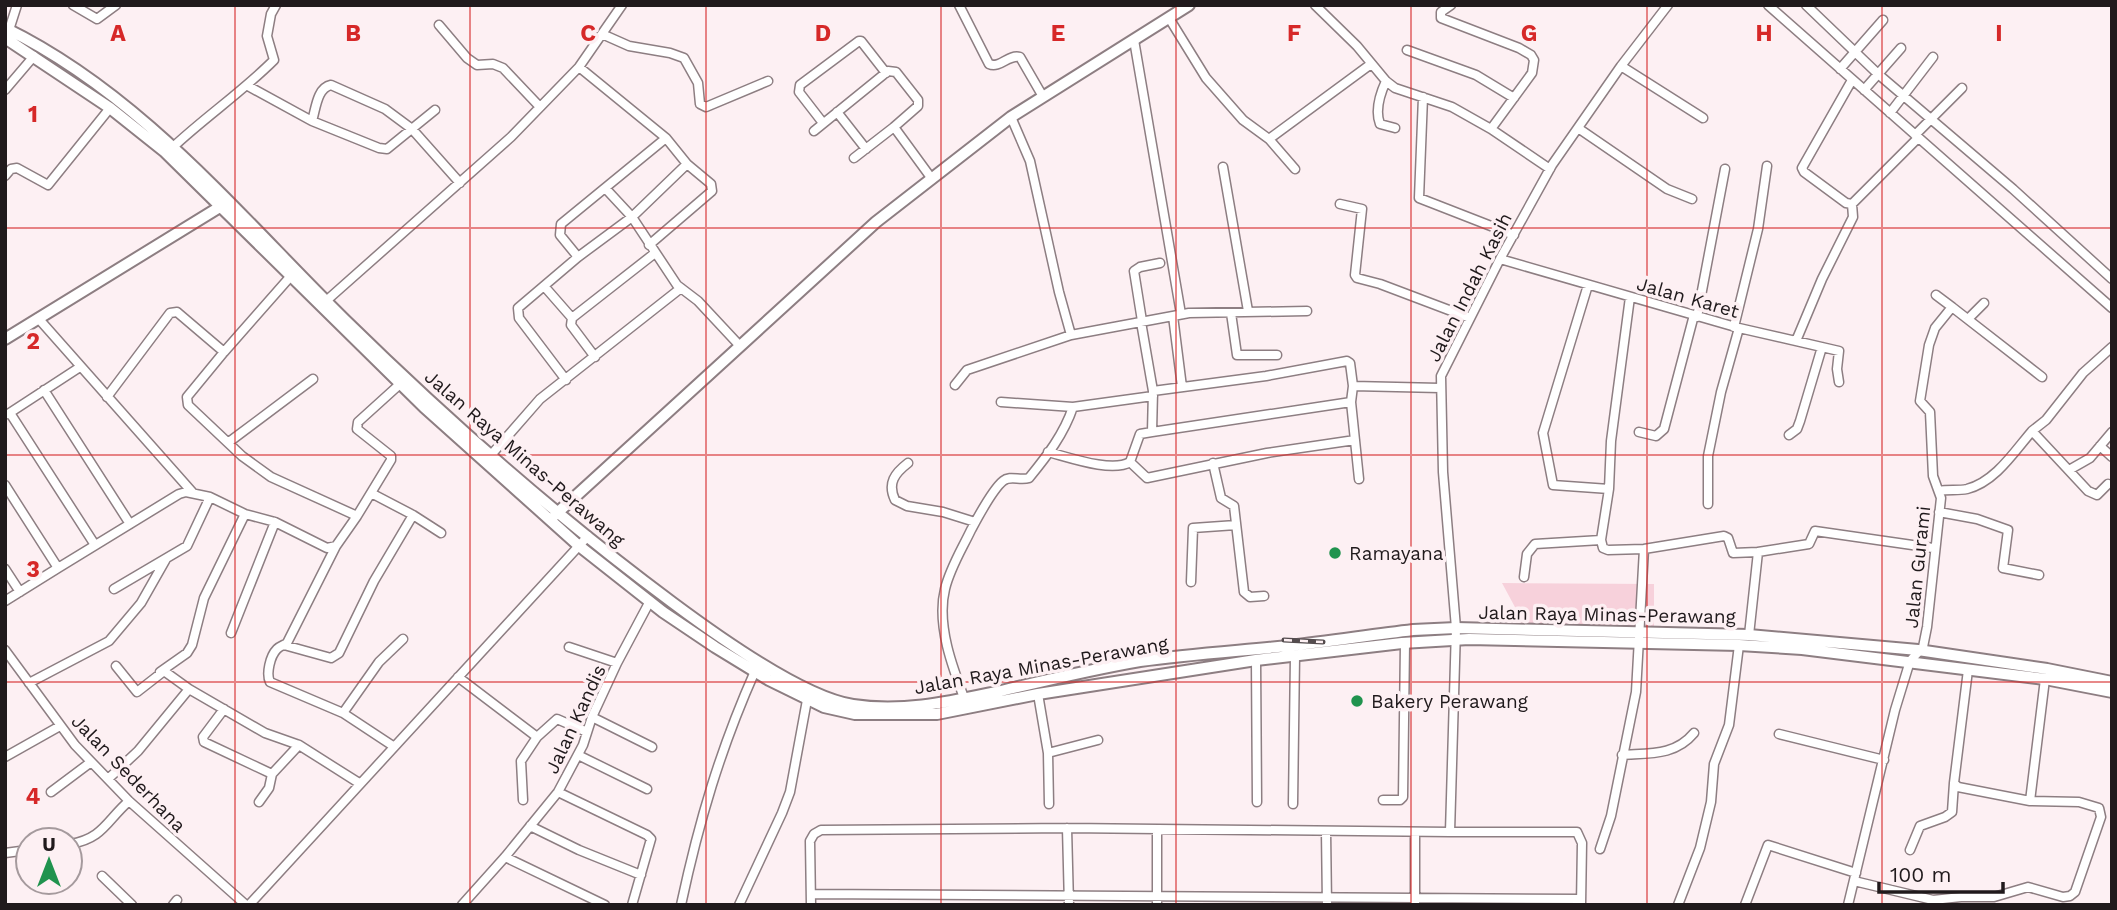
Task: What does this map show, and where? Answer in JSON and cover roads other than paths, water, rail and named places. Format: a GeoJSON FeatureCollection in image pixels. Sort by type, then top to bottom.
{"type":"FeatureCollection","features":[{"type":"Feature","properties":{"kind":"main road"},"geometry":{"type":"LineString","coordinates":[[555,516],[876,222],[1042,95],[1189,5]]}},
{"type":"Feature","properties":{"kind":"main road","name":"Jalan Raya Minas-Perawang"},"geometry":{"type":"LineString","coordinates":[[6,32],[34,56],[110,108],[224,204],[555,516],[578,545],[715,647],[824,707],[855,714],[937,714],[966,704],[1141,661],[1413,630],[1456,634],[1640,638],[1802,649],[2045,679],[2112,692]]}},
{"type":"Feature","properties":{"kind":"main road","name":"Jalan Raya Minas-Perawang"},"geometry":{"type":"LineString","coordinates":[[6,32],[107,92],[141,118],[172,148],[290,277],[400,384],[555,516],[587,537],[691,617],[749,656],[829,699],[857,706],[966,704],[1256,660],[1405,643],[1456,634]]}},
{"type":"Feature","properties":{"kind":"main road"},"geometry":{"type":"LineString","coordinates":[[5,339],[224,204]]}},
{"type":"Feature","properties":{"kind":"main road","name":"Jalan Raya Minas-Perawang"},"geometry":{"type":"LineString","coordinates":[[1640,638],[1749,635],[1919,650],[2047,668],[2112,682]]}},
{"type":"Feature","properties":{"kind":"street"},"geometry":{"type":"LineString","coordinates":[[6,32],[17,5]]}},
{"type":"Feature","properties":{"kind":"street"},"geometry":{"type":"LineString","coordinates":[[73,5],[97,19],[116,5]]}},
{"type":"Feature","properties":{"kind":"street"},"geometry":{"type":"LineString","coordinates":[[172,148],[198,124],[248,86],[274,60],[267,36],[275,5]]}},
{"type":"Feature","properties":{"kind":"street"},"geometry":{"type":"LineString","coordinates":[[326,301],[511,137],[579,67],[622,5]]}},
{"type":"Feature","properties":{"kind":"street"},"geometry":{"type":"LineString","coordinates":[[959,5],[989,65],[996,66],[1011,57],[1020,57],[1042,95]]}},
{"type":"Feature","properties":{"kind":"street"},"geometry":{"type":"LineString","coordinates":[[1315,5],[1395,88],[1452,107],[1491,129],[1550,169]]}},
{"type":"Feature","properties":{"kind":"street"},"geometry":{"type":"LineString","coordinates":[[1451,5],[1441,12],[1441,18],[1519,48],[1534,60],[1532,73],[1491,129]]}},
{"type":"Feature","properties":{"kind":"street","name":"Jalan Indah Kasih"},"geometry":{"type":"LineString","coordinates":[[1450,832],[1456,634],[1443,472],[1441,376],[1500,259],[1550,169],[1621,66],[1668,5]]}},
{"type":"Feature","properties":{"kind":"street"},"geometry":{"type":"LineString","coordinates":[[1768,5],[2112,308]]}},
{"type":"Feature","properties":{"kind":"street"},"geometry":{"type":"LineString","coordinates":[[1806,5],[1878,74],[1933,118],[2112,279]]}},
{"type":"Feature","properties":{"kind":"street"},"geometry":{"type":"LineString","coordinates":[[1169,18],[1206,78],[1243,120],[1269,139],[1296,169]]}},
{"type":"Feature","properties":{"kind":"street"},"geometry":{"type":"LineString","coordinates":[[1840,69],[1883,20]]}},
{"type":"Feature","properties":{"kind":"street"},"geometry":{"type":"LineString","coordinates":[[439,25],[467,58],[477,65],[493,64],[503,68],[540,107]]}},
{"type":"Feature","properties":{"kind":"street"},"geometry":{"type":"LineString","coordinates":[[602,34],[629,46],[684,58],[698,83],[700,104],[706,107],[768,81]]}},
{"type":"Feature","properties":{"kind":"street"},"geometry":{"type":"LineString","coordinates":[[1134,40],[1177,315],[1182,387]]}},
{"type":"Feature","properties":{"kind":"street"},"geometry":{"type":"LineString","coordinates":[[823,123],[799,93],[800,85],[859,41],[886,73]]}},
{"type":"Feature","properties":{"kind":"street"},"geometry":{"type":"LineString","coordinates":[[1864,90],[1900,48]]}},
{"type":"Feature","properties":{"kind":"street"},"geometry":{"type":"LineString","coordinates":[[1407,50],[1476,75],[1514,98]]}},
{"type":"Feature","properties":{"kind":"street"},"geometry":{"type":"LineString","coordinates":[[5,90],[34,56]]}},
{"type":"Feature","properties":{"kind":"street"},"geometry":{"type":"LineString","coordinates":[[1890,113],[1933,57]]}},
{"type":"Feature","properties":{"kind":"street"},"geometry":{"type":"LineString","coordinates":[[1269,139],[1371,64]]}},
{"type":"Feature","properties":{"kind":"street"},"geometry":{"type":"LineString","coordinates":[[1621,66],[1703,118]]}},
{"type":"Feature","properties":{"kind":"street"},"geometry":{"type":"LineString","coordinates":[[579,67],[666,138],[687,164],[711,184],[712,191],[649,245]]}},
{"type":"Feature","properties":{"kind":"street"},"geometry":{"type":"LineString","coordinates":[[814,131],[886,73],[892,70],[896,72],[918,100],[918,106],[854,158]]}},
{"type":"Feature","properties":{"kind":"street"},"geometry":{"type":"LineString","coordinates":[[1852,80],[1802,168],[1846,203],[1852,204]]}},
{"type":"Feature","properties":{"kind":"street"},"geometry":{"type":"LineString","coordinates":[[1386,81],[1380,94],[1378,121],[1395,128]]}},
{"type":"Feature","properties":{"kind":"street"},"geometry":{"type":"LineString","coordinates":[[312,121],[321,89],[331,85],[385,109],[412,129],[460,183]]}},
{"type":"Feature","properties":{"kind":"street"},"geometry":{"type":"LineString","coordinates":[[248,86],[312,121],[383,149],[391,148],[435,110]]}},
{"type":"Feature","properties":{"kind":"street"},"geometry":{"type":"LineString","coordinates":[[1796,341],[1822,279],[1853,217],[1852,204],[1962,88]]}},
{"type":"Feature","properties":{"kind":"street"},"geometry":{"type":"LineString","coordinates":[[1423,97],[1419,198],[1514,235]]}},
{"type":"Feature","properties":{"kind":"street"},"geometry":{"type":"LineString","coordinates":[[5,176],[17,168],[44,185],[52,183],[110,108]]}},
{"type":"Feature","properties":{"kind":"street"},"geometry":{"type":"LineString","coordinates":[[837,113],[866,149]]}},
{"type":"Feature","properties":{"kind":"street"},"geometry":{"type":"LineString","coordinates":[[1011,117],[1030,161],[1071,335]]}},
{"type":"Feature","properties":{"kind":"street"},"geometry":{"type":"LineString","coordinates":[[894,127],[932,178]]}},
{"type":"Feature","properties":{"kind":"street"},"geometry":{"type":"LineString","coordinates":[[1578,128],[1667,189],[1692,199]]}},
{"type":"Feature","properties":{"kind":"street"},"geometry":{"type":"LineString","coordinates":[[578,257],[560,235],[559,228],[565,219],[606,189],[666,138]]}},
{"type":"Feature","properties":{"kind":"street"},"geometry":{"type":"LineString","coordinates":[[566,380],[518,313],[518,309],[578,257],[632,217],[687,164]]}},
{"type":"Feature","properties":{"kind":"street"},"geometry":{"type":"LineString","coordinates":[[1708,504],[1708,456],[1758,229],[1766,166]]}},
{"type":"Feature","properties":{"kind":"street"},"geometry":{"type":"LineString","coordinates":[[1223,167],[1248,312]]}},
{"type":"Feature","properties":{"kind":"street"},"geometry":{"type":"LineString","coordinates":[[1639,432],[1656,436],[1664,429],[1696,316],[1725,169]]}},
{"type":"Feature","properties":{"kind":"street"},"geometry":{"type":"LineString","coordinates":[[606,189],[632,217],[671,278],[698,301],[740,346]]}},
{"type":"Feature","properties":{"kind":"street"},"geometry":{"type":"LineString","coordinates":[[1340,204],[1362,209],[1356,277],[1470,318]]}},
{"type":"Feature","properties":{"kind":"street"},"geometry":{"type":"LineString","coordinates":[[595,357],[571,325],[572,318],[656,253]]}},
{"type":"Feature","properties":{"kind":"street","name":"Jalan Karet"},"geometry":{"type":"LineString","coordinates":[[1500,259],[1737,328],[1822,347]]}},
{"type":"Feature","properties":{"kind":"street"},"geometry":{"type":"LineString","coordinates":[[1152,432],[1153,394],[1135,270],[1160,263]]}},
{"type":"Feature","properties":{"kind":"street"},"geometry":{"type":"LineString","coordinates":[[290,277],[186,400],[188,405],[242,456],[271,477],[357,516]]}},
{"type":"Feature","properties":{"kind":"street"},"geometry":{"type":"LineString","coordinates":[[1588,285],[1544,433],[1544,442],[1553,485],[1609,489]]}},
{"type":"Feature","properties":{"kind":"street"},"geometry":{"type":"LineString","coordinates":[[544,286],[572,318]]}},
{"type":"Feature","properties":{"kind":"street"},"geometry":{"type":"LineString","coordinates":[[491,455],[540,399],[681,288]]}},
{"type":"Feature","properties":{"kind":"street"},"geometry":{"type":"LineString","coordinates":[[1936,295],[2042,377]]}},
{"type":"Feature","properties":{"kind":"street"},"geometry":{"type":"LineString","coordinates":[[1630,297],[1611,441],[1609,489],[1601,540],[1603,548],[1644,549],[1724,537],[1728,538],[1732,553],[1758,552],[1809,544],[1815,531],[1933,548]]}},
{"type":"Feature","properties":{"kind":"street"},"geometry":{"type":"LineString","coordinates":[[1969,318],[1984,303]]}},
{"type":"Feature","properties":{"kind":"street","name":"Jalan Gurami"},"geometry":{"type":"LineString","coordinates":[[1910,661],[1923,647],[1927,626],[1939,491],[1933,476],[1930,412],[1920,401],[1929,345],[1935,328],[1952,307]]}},
{"type":"Feature","properties":{"kind":"street"},"geometry":{"type":"LineString","coordinates":[[955,385],[967,370],[1071,335],[1177,315],[1307,311]]}},
{"type":"Feature","properties":{"kind":"street"},"geometry":{"type":"LineString","coordinates":[[107,397],[170,313],[177,312],[224,352]]}},
{"type":"Feature","properties":{"kind":"street"},"geometry":{"type":"LineString","coordinates":[[1231,313],[1237,355],[1277,355]]}},
{"type":"Feature","properties":{"kind":"street"},"geometry":{"type":"LineString","coordinates":[[38,318],[193,493]]}},
{"type":"Feature","properties":{"kind":"street"},"geometry":{"type":"LineString","coordinates":[[1789,435],[1797,429],[1800,421],[1822,347],[1840,352],[1837,369],[1839,382]]}},
{"type":"Feature","properties":{"kind":"street"},"geometry":{"type":"LineString","coordinates":[[1939,491],[1965,489],[1983,482],[2046,420],[2083,373],[2112,347]]}},
{"type":"Feature","properties":{"kind":"street"},"geometry":{"type":"LineString","coordinates":[[1000,402],[1073,407],[1347,361],[1350,363],[1353,386],[1359,479]]}},
{"type":"Feature","properties":{"kind":"street"},"geometry":{"type":"LineString","coordinates":[[80,367],[7,415],[94,545]]}},
{"type":"Feature","properties":{"kind":"street"},"geometry":{"type":"LineString","coordinates":[[229,442],[313,379]]}},
{"type":"Feature","properties":{"kind":"street"},"geometry":{"type":"LineString","coordinates":[[393,746],[344,713],[270,682],[267,674],[275,653],[284,645],[336,546],[391,460],[391,456],[357,429],[358,422],[400,384]]}},
{"type":"Feature","properties":{"kind":"street"},"geometry":{"type":"LineString","coordinates":[[1353,386],[1440,388]]}},
{"type":"Feature","properties":{"kind":"street"},"geometry":{"type":"LineString","coordinates":[[44,390],[130,523]]}},
{"type":"Feature","properties":{"kind":"street"},"geometry":{"type":"LineString","coordinates":[[1048,452],[1084,462],[1123,466],[1130,462],[1140,434],[1352,402]]}},
{"type":"Feature","properties":{"kind":"street"},"geometry":{"type":"LineString","coordinates":[[966,704],[951,660],[943,615],[943,600],[954,564],[975,522],[1002,482],[1010,478],[1026,479],[1066,426],[1073,407]]}},
{"type":"Feature","properties":{"kind":"street"},"geometry":{"type":"LineString","coordinates":[[2032,431],[2092,493],[2099,494],[2108,484]]}},
{"type":"Feature","properties":{"kind":"street"},"geometry":{"type":"LineString","coordinates":[[2069,470],[2090,458],[2112,432]]}},
{"type":"Feature","properties":{"kind":"street"},"geometry":{"type":"LineString","coordinates":[[1130,462],[1147,478],[1213,463],[1355,440]]}},
{"type":"Feature","properties":{"kind":"street"},"geometry":{"type":"LineString","coordinates":[[2100,446],[2112,457]]}},
{"type":"Feature","properties":{"kind":"street"},"geometry":{"type":"LineString","coordinates":[[908,463],[895,474],[891,484],[895,500],[907,506],[943,512],[975,522]]}},
{"type":"Feature","properties":{"kind":"street"},"geometry":{"type":"LineString","coordinates":[[1213,463],[1221,498],[1233,504],[1244,592],[1250,597],[1264,596]]}},
{"type":"Feature","properties":{"kind":"street"},"geometry":{"type":"LineString","coordinates":[[5,485],[58,568]]}},
{"type":"Feature","properties":{"kind":"street"},"geometry":{"type":"LineString","coordinates":[[5,601],[179,494],[193,493],[210,497],[245,514],[275,522],[327,548],[336,546]]}},
{"type":"Feature","properties":{"kind":"street"},"geometry":{"type":"LineString","coordinates":[[371,493],[442,533]]}},
{"type":"Feature","properties":{"kind":"street"},"geometry":{"type":"LineString","coordinates":[[114,589],[187,546],[210,497]]}},
{"type":"Feature","properties":{"kind":"street"},"geometry":{"type":"LineString","coordinates":[[1938,512],[1977,519],[2008,530],[2003,568],[2039,575]]}},
{"type":"Feature","properties":{"kind":"street"},"geometry":{"type":"LineString","coordinates":[[116,666],[137,692],[187,653],[192,645],[204,598],[245,514]]}},
{"type":"Feature","properties":{"kind":"street"},"geometry":{"type":"LineString","coordinates":[[284,645],[331,658],[339,653],[374,581],[413,515]]}},
{"type":"Feature","properties":{"kind":"street"},"geometry":{"type":"LineString","coordinates":[[231,633],[275,522]]}},
{"type":"Feature","properties":{"kind":"street"},"geometry":{"type":"LineString","coordinates":[[1191,582],[1193,528],[1236,525]]}},
{"type":"Feature","properties":{"kind":"street"},"geometry":{"type":"LineString","coordinates":[[247,905],[587,537]]}},
{"type":"Feature","properties":{"kind":"street"},"geometry":{"type":"LineString","coordinates":[[1524,577],[1527,554],[1535,544],[1601,540]]}},
{"type":"Feature","properties":{"kind":"street"},"geometry":{"type":"LineString","coordinates":[[1600,849],[1611,816],[1636,692],[1644,549]]}},
{"type":"Feature","properties":{"kind":"street"},"geometry":{"type":"LineString","coordinates":[[1749,635],[1758,552]]}},
{"type":"Feature","properties":{"kind":"street"},"geometry":{"type":"LineString","coordinates":[[29,683],[109,641],[141,603],[166,559]]}},
{"type":"Feature","properties":{"kind":"street"},"geometry":{"type":"LineString","coordinates":[[5,569],[20,593]]}},
{"type":"Feature","properties":{"kind":"street","name":"Jalan Kandis"},"geometry":{"type":"LineString","coordinates":[[464,904],[558,792],[578,755],[617,663],[650,601]]}},
{"type":"Feature","properties":{"kind":"street"},"geometry":{"type":"LineString","coordinates":[[344,713],[379,662],[403,639]]}},
{"type":"Feature","properties":{"kind":"street"},"geometry":{"type":"LineString","coordinates":[[1383,800],[1400,800],[1403,797],[1405,643]]}},
{"type":"Feature","properties":{"kind":"street"},"geometry":{"type":"LineString","coordinates":[[1678,905],[1700,848],[1711,802],[1714,764],[1729,725],[1739,645]]}},
{"type":"Feature","properties":{"kind":"street"},"geometry":{"type":"LineString","coordinates":[[569,647],[617,663]]}},
{"type":"Feature","properties":{"kind":"street","name":"Jalan Sederhana"},"geometry":{"type":"LineString","coordinates":[[5,651],[60,726],[91,762],[129,801],[247,905]]}},
{"type":"Feature","properties":{"kind":"street"},"geometry":{"type":"LineString","coordinates":[[1293,804],[1295,656]]}},
{"type":"Feature","properties":{"kind":"street"},"geometry":{"type":"LineString","coordinates":[[1256,660],[1257,802]]}},
{"type":"Feature","properties":{"kind":"street"},"geometry":{"type":"LineString","coordinates":[[1848,905],[1895,710],[1910,661]]}},
{"type":"Feature","properties":{"kind":"street"},"geometry":{"type":"LineString","coordinates":[[1910,850],[1920,826],[1952,812],[1968,670]]}},
{"type":"Feature","properties":{"kind":"street"},"geometry":{"type":"LineString","coordinates":[[160,672],[164,671],[189,689],[265,733],[299,745],[359,783]]}},
{"type":"Feature","properties":{"kind":"street"},"geometry":{"type":"LineString","coordinates":[[681,905],[695,839],[715,770],[755,671]]}},
{"type":"Feature","properties":{"kind":"street"},"geometry":{"type":"LineString","coordinates":[[458,677],[537,737]]}},
{"type":"Feature","properties":{"kind":"street"},"geometry":{"type":"LineString","coordinates":[[2030,801],[2045,679]]}},
{"type":"Feature","properties":{"kind":"street"},"geometry":{"type":"LineString","coordinates":[[108,779],[138,751],[189,689]]}},
{"type":"Feature","properties":{"kind":"street"},"geometry":{"type":"LineString","coordinates":[[1038,694],[1048,753],[1049,804]]}},
{"type":"Feature","properties":{"kind":"street"},"geometry":{"type":"LineString","coordinates":[[739,905],[790,792],[807,700]]}},
{"type":"Feature","properties":{"kind":"street"},"geometry":{"type":"LineString","coordinates":[[223,709],[203,737],[204,742],[272,774]]}},
{"type":"Feature","properties":{"kind":"street"},"geometry":{"type":"LineString","coordinates":[[592,717],[652,747]]}},
{"type":"Feature","properties":{"kind":"street"},"geometry":{"type":"LineString","coordinates":[[523,800],[521,761],[537,737],[557,719],[587,732]]}},
{"type":"Feature","properties":{"kind":"street"},"geometry":{"type":"LineString","coordinates":[[5,757],[60,726]]}},
{"type":"Feature","properties":{"kind":"street"},"geometry":{"type":"LineString","coordinates":[[1622,755],[1673,751],[1687,742],[1694,733]]}},
{"type":"Feature","properties":{"kind":"street"},"geometry":{"type":"LineString","coordinates":[[1779,734],[1885,760]]}},
{"type":"Feature","properties":{"kind":"street"},"geometry":{"type":"LineString","coordinates":[[1048,753],[1098,740]]}},
{"type":"Feature","properties":{"kind":"street"},"geometry":{"type":"LineString","coordinates":[[259,802],[269,788],[272,774],[299,745]]}},
{"type":"Feature","properties":{"kind":"street"},"geometry":{"type":"LineString","coordinates":[[578,755],[647,789]]}},
{"type":"Feature","properties":{"kind":"street"},"geometry":{"type":"LineString","coordinates":[[51,792],[91,762]]}},
{"type":"Feature","properties":{"kind":"street"},"geometry":{"type":"LineString","coordinates":[[1745,905],[1768,845],[1855,877],[1933,900],[1994,897],[2028,887],[2063,897],[2075,892],[2102,813],[2096,807],[2079,802],[2030,801],[1958,787],[1954,783]]}},
{"type":"Feature","properties":{"kind":"street"},"geometry":{"type":"LineString","coordinates":[[558,792],[649,837],[651,844],[632,905]]}},
{"type":"Feature","properties":{"kind":"street"},"geometry":{"type":"LineString","coordinates":[[84,840],[104,830],[110,819],[129,801]]}},
{"type":"Feature","properties":{"kind":"street"},"geometry":{"type":"LineString","coordinates":[[530,826],[641,875]]}},
{"type":"Feature","properties":{"kind":"street"},"geometry":{"type":"LineString","coordinates":[[1068,828],[1069,905]]}},
{"type":"Feature","properties":{"kind":"street"},"geometry":{"type":"LineString","coordinates":[[811,894],[1069,894],[1581,902],[1582,843],[1577,832],[1068,828],[821,830],[814,834],[810,841],[811,905]]}},
{"type":"Feature","properties":{"kind":"street"},"geometry":{"type":"LineString","coordinates":[[1157,829],[1157,905]]}},
{"type":"Feature","properties":{"kind":"street"},"geometry":{"type":"LineString","coordinates":[[1326,831],[1327,900]]}},
{"type":"Feature","properties":{"kind":"street"},"geometry":{"type":"LineString","coordinates":[[1415,832],[1415,901]]}},
{"type":"Feature","properties":{"kind":"street"},"geometry":{"type":"LineString","coordinates":[[505,857],[605,905]]}},
{"type":"Feature","properties":{"kind":"street"},"geometry":{"type":"LineString","coordinates":[[102,876],[132,905]]}},
{"type":"Feature","properties":{"kind":"railway"},"geometry":{"type":"LineString","coordinates":[[1284,640],[1323,642]]}},
{"type":"Feature","properties":{"kind":"place","name":"Ramayana"},"geometry":{"type":"Point","coordinates":[1335,553]}},
{"type":"Feature","properties":{"kind":"place","name":"Bakery Perawang"},"geometry":{"type":"Point","coordinates":[1357,701]}}]}
